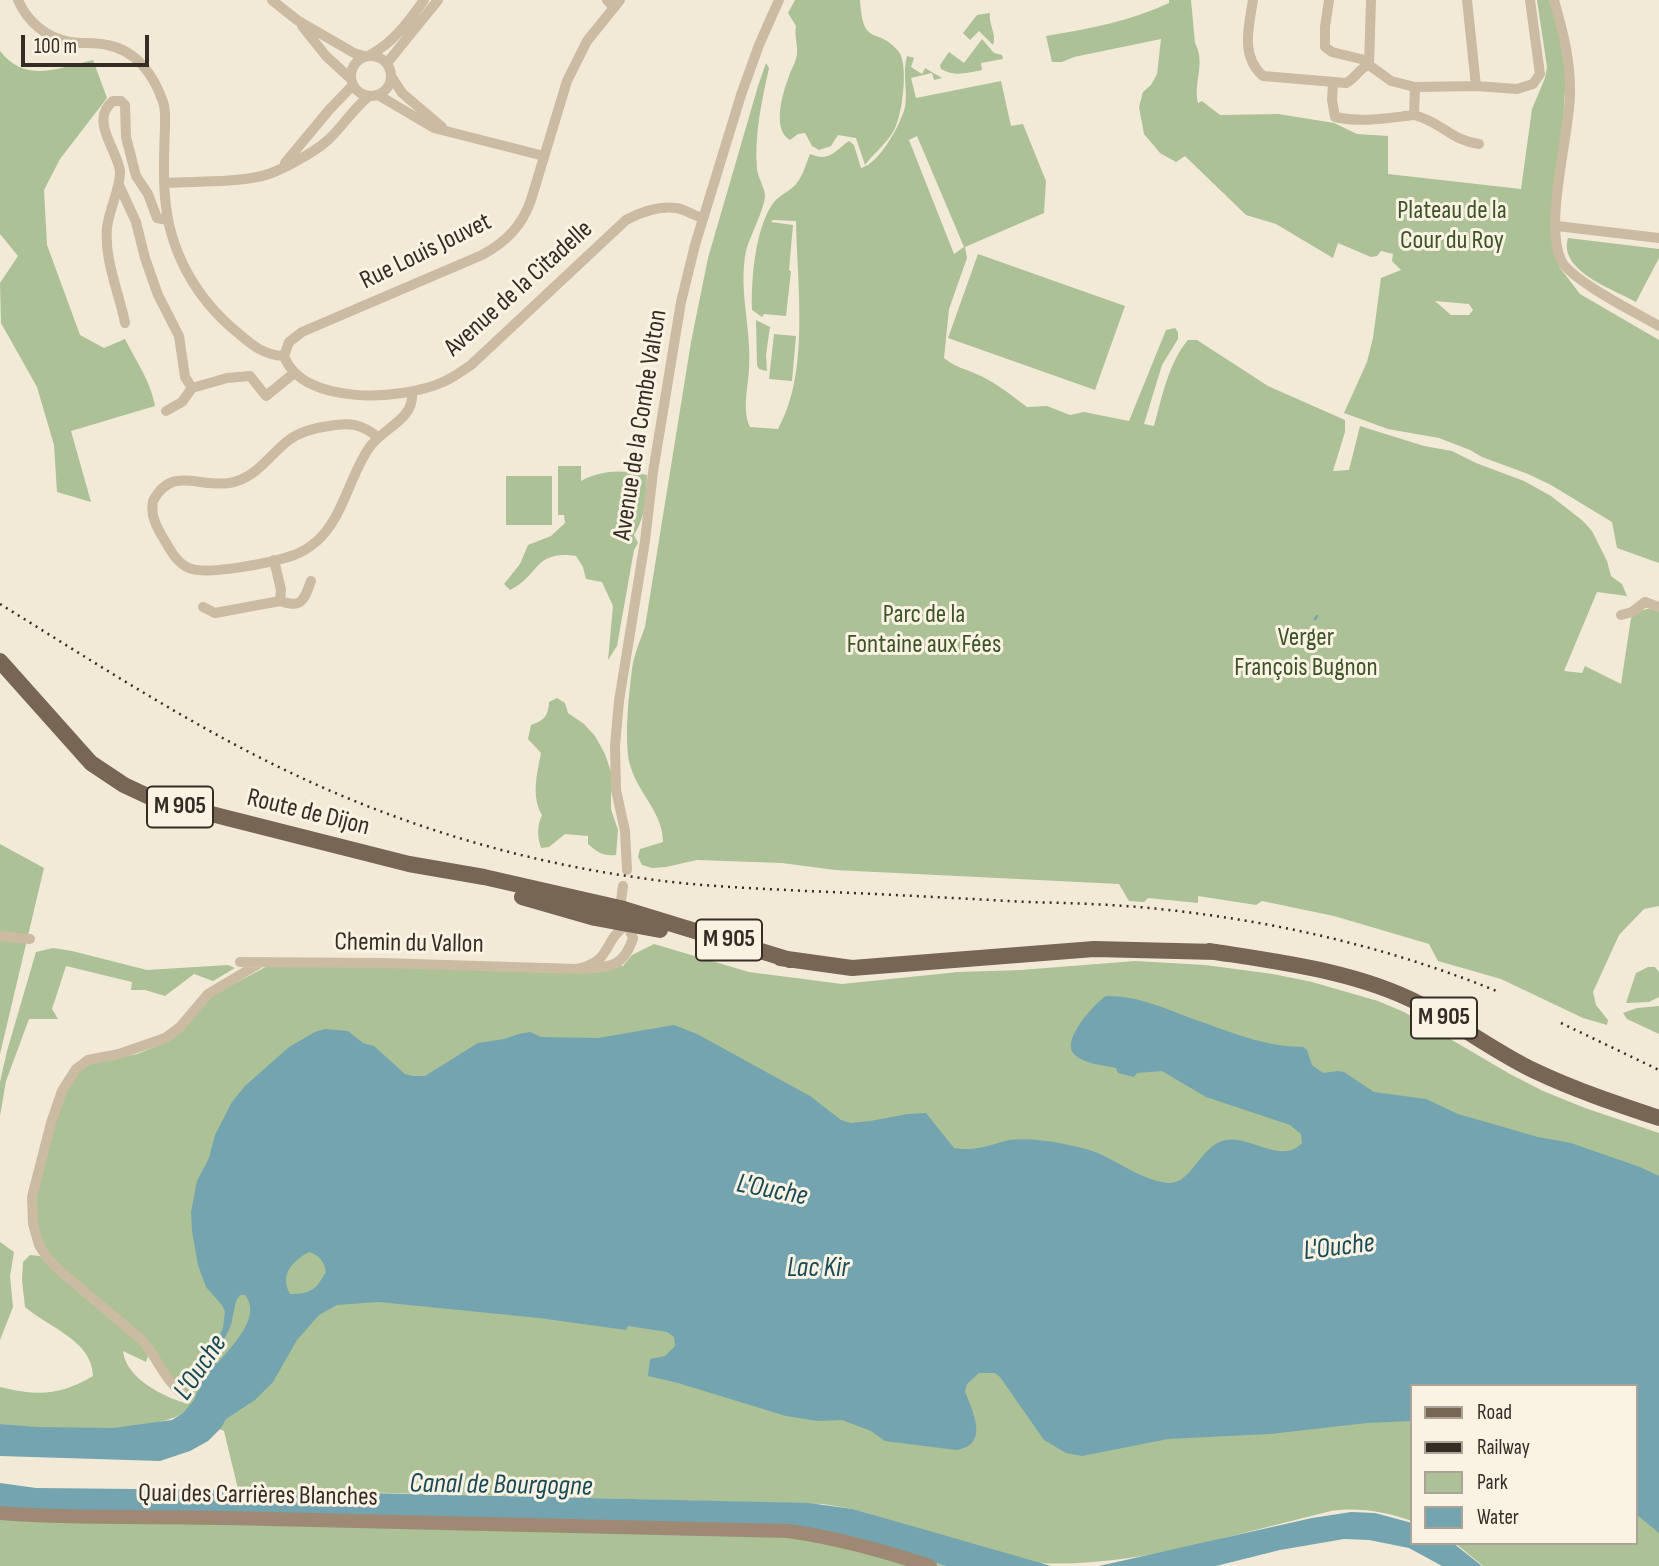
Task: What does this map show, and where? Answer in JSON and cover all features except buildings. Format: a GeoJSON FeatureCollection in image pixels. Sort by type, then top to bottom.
{"type":"FeatureCollection","features":[{"type":"Feature","properties":{"kind":"main road","name":"Route de Dijon"},"geometry":{"type":"LineString","coordinates":[[0,662],[91,763],[130,788],[177,806],[409,864],[484,877],[620,908]]}},
{"type":"Feature","properties":{"kind":"main road","name":"Route de Dijon"},"geometry":{"type":"LineString","coordinates":[[409,864],[428,872],[627,924]]}},
{"type":"Feature","properties":{"kind":"main road","name":"Route de Dijon"},"geometry":{"type":"LineString","coordinates":[[502,891],[535,894],[597,909],[620,908]]}},
{"type":"Feature","properties":{"kind":"main road","name":"M 905"},"geometry":{"type":"LineString","coordinates":[[620,908],[790,960]]}},
{"type":"Feature","properties":{"kind":"main road"},"geometry":{"type":"LineString","coordinates":[[620,908],[627,924]]}},
{"type":"Feature","properties":{"kind":"main road","name":"M 905"},"geometry":{"type":"LineString","coordinates":[[627,924],[640,920],[666,922]]}},
{"type":"Feature","properties":{"kind":"main road","name":"M 905"},"geometry":{"type":"LineString","coordinates":[[627,924],[651,927],[741,952],[834,968],[1116,948],[1217,952]]}},
{"type":"Feature","properties":{"kind":"main road","name":"M 905"},"geometry":{"type":"LineString","coordinates":[[992,957],[1003,950],[1116,941],[1183,947],[1295,965],[1383,988],[1420,1004],[1534,1071],[1659,1118]]}},
{"type":"Feature","properties":{"kind":"main road","name":"M 905"},"geometry":{"type":"LineString","coordinates":[[1013,957],[1022,952],[1059,948],[1070,943]]}},
{"type":"Feature","properties":{"kind":"street"},"geometry":{"type":"LineString","coordinates":[[18,0],[30,19],[47,33],[65,41],[108,45],[134,56],[153,76],[165,105],[164,183],[168,220],[183,264],[211,308],[258,350],[284,356],[293,374],[267,396],[250,376],[192,388],[182,402],[166,411]]}},
{"type":"Feature","properties":{"kind":"street"},"geometry":{"type":"LineString","coordinates":[[272,0],[298,20],[354,53],[382,58],[402,93],[448,131]]}},
{"type":"Feature","properties":{"kind":"street"},"geometry":{"type":"LineString","coordinates":[[283,166],[352,82],[353,65],[387,45],[424,0]]}},
{"type":"Feature","properties":{"kind":"street"},"geometry":{"type":"LineString","coordinates":[[387,63],[438,0]]}},
{"type":"Feature","properties":{"kind":"street","name":"Avenue de la Combe Valton"},"geometry":{"type":"LineString","coordinates":[[627,870],[625,831],[616,790],[615,746],[619,701],[679,312],[703,218],[741,95],[779,0]]}},
{"type":"Feature","properties":{"kind":"street"},"geometry":{"type":"LineString","coordinates":[[1253,0],[1247,41],[1252,62],[1260,73],[1276,78],[1346,83],[1353,80],[1369,63]]}},
{"type":"Feature","properties":{"kind":"street"},"geometry":{"type":"LineString","coordinates":[[1329,0],[1325,47],[1332,52],[1369,63],[1391,81],[1415,87],[1476,86],[1517,89],[1533,84],[1540,74],[1530,0]]}},
{"type":"Feature","properties":{"kind":"street"},"geometry":{"type":"LineString","coordinates":[[1369,63],[1371,0]]}},
{"type":"Feature","properties":{"kind":"street"},"geometry":{"type":"LineString","coordinates":[[1467,0],[1476,86]]}},
{"type":"Feature","properties":{"kind":"street"},"geometry":{"type":"LineString","coordinates":[[1554,0],[1569,55],[1570,77],[1570,98],[1559,177],[1557,245],[1562,262],[1583,282],[1659,326]]}},
{"type":"Feature","properties":{"kind":"street","name":"Rue Louis Jouvet"},"geometry":{"type":"LineString","coordinates":[[284,356],[289,342],[302,332],[482,255],[502,243],[517,227],[528,208],[566,80],[587,41],[614,3]]}},
{"type":"Feature","properties":{"kind":"street"},"geometry":{"type":"LineString","coordinates":[[298,20],[359,92],[373,95],[434,128],[544,156]]}},
{"type":"Feature","properties":{"kind":"street"},"geometry":{"type":"LineString","coordinates":[[164,183],[265,176],[310,153],[328,140],[356,106],[388,88],[391,76]]}},
{"type":"Feature","properties":{"kind":"street"},"geometry":{"type":"LineString","coordinates":[[1333,83],[1335,117],[1383,120],[1414,116],[1434,121],[1459,140],[1479,144]]}},
{"type":"Feature","properties":{"kind":"street"},"geometry":{"type":"LineString","coordinates":[[1414,116],[1415,87]]}},
{"type":"Feature","properties":{"kind":"street"},"geometry":{"type":"LineString","coordinates":[[168,220],[157,218],[148,194],[136,176],[126,137],[126,109],[123,103],[117,100],[108,106],[104,122],[108,142],[118,166],[119,185],[136,222],[158,295],[179,336],[185,377],[192,388]]}},
{"type":"Feature","properties":{"kind":"street"},"geometry":{"type":"LineString","coordinates":[[119,185],[112,201],[107,242],[125,323]]}},
{"type":"Feature","properties":{"kind":"street","name":"Avenue de la Citadelle"},"geometry":{"type":"LineString","coordinates":[[293,374],[338,393],[374,396],[412,392],[442,383],[471,365],[626,220],[655,209],[677,208],[703,218]]}},
{"type":"Feature","properties":{"kind":"street"},"geometry":{"type":"LineString","coordinates":[[1557,226],[1659,238]]}},
{"type":"Feature","properties":{"kind":"street"},"geometry":{"type":"LineString","coordinates":[[378,437],[348,422],[316,428],[290,440],[260,468],[242,480],[216,484],[177,480],[162,488],[153,501],[152,515],[156,526],[174,555],[189,568],[208,572],[300,553],[321,537],[333,521],[356,469],[378,437],[407,413],[413,400],[412,392]]}},
{"type":"Feature","properties":{"kind":"street"},"geometry":{"type":"LineString","coordinates":[[274,560],[281,590],[280,601]]}},
{"type":"Feature","properties":{"kind":"street"},"geometry":{"type":"LineString","coordinates":[[203,607],[215,613],[280,601],[299,604],[311,581]]}},
{"type":"Feature","properties":{"kind":"street"},"geometry":{"type":"LineString","coordinates":[[1621,615],[1632,612],[1645,602],[1659,607]]}},
{"type":"Feature","properties":{"kind":"street"},"geometry":{"type":"LineString","coordinates":[[620,908],[623,887]]}},
{"type":"Feature","properties":{"kind":"street"},"geometry":{"type":"LineString","coordinates":[[577,969],[602,958],[616,932],[627,924]]}},
{"type":"Feature","properties":{"kind":"street","name":"Chemin du Vallon"},"geometry":{"type":"LineString","coordinates":[[240,962],[577,969],[614,965],[622,961],[633,938],[627,924]]}},
{"type":"Feature","properties":{"kind":"street"},"geometry":{"type":"LineString","coordinates":[[0,936],[30,939]]}},
{"type":"Feature","properties":{"kind":"street"},"geometry":{"type":"LineString","coordinates":[[186,1397],[172,1386],[143,1341],[48,1259],[35,1234],[32,1197],[56,1105],[68,1079],[76,1069],[88,1060],[119,1054],[165,1038],[180,1027],[208,994],[260,963]]}},
{"type":"Feature","properties":{"kind":"street","name":"Quai des Carrières Blanches"},"geometry":{"type":"LineString","coordinates":[[0,1513],[59,1517],[208,1517],[506,1527],[788,1531],[828,1536],[865,1545],[930,1566]]}},
{"type":"Feature","properties":{"kind":"green space"},"geometry":{"type":"Polygon","coordinates":[[[795,0],[860,0],[864,25],[868,31],[891,44],[902,59],[903,92],[896,125],[887,141],[865,165],[856,138],[838,135],[831,146],[819,150],[812,146],[805,133],[790,140],[781,128],[781,103],[797,56],[796,26],[788,13],[795,0]]]}},
{"type":"Feature","properties":{"kind":"green space","name":"Plateau de la Cour du Roy"},"geometry":{"type":"Polygon","coordinates":[[[1169,0],[1191,0],[1199,58],[1198,103],[1202,101],[1220,115],[1278,114],[1334,123],[1357,134],[1388,136],[1388,174],[1521,189],[1532,109],[1547,67],[1537,0],[1549,0],[1561,38],[1566,74],[1555,255],[1560,268],[1580,294],[1659,340],[1659,563],[1617,548],[1612,522],[1528,474],[1439,438],[1388,429],[1344,413],[1367,362],[1381,278],[1401,270],[1392,261],[1393,254],[1381,251],[1377,256],[1371,257],[1338,243],[1333,258],[1276,224],[1246,215],[1185,156],[1176,162],[1160,153],[1144,134],[1139,107],[1143,92],[1157,74],[1161,39],[1052,62],[1046,36],[1124,20],[1169,3],[1169,0]],[[1435,301],[1451,315],[1469,315],[1473,310],[1469,304],[1435,301]]]}},
{"type":"Feature","properties":{"kind":"green space"},"geometry":{"type":"Polygon","coordinates":[[[990,13],[993,45],[979,31],[970,40],[963,33],[977,15],[990,13]]]}},
{"type":"Feature","properties":{"kind":"green space"},"geometry":{"type":"Polygon","coordinates":[[[982,39],[994,53],[1002,55],[1003,59],[981,63],[982,70],[966,73],[956,74],[941,69],[940,65],[949,52],[964,63],[982,39]]]}},
{"type":"Feature","properties":{"kind":"green space"},"geometry":{"type":"Polygon","coordinates":[[[0,51],[10,61],[32,70],[43,71],[93,60],[107,98],[60,159],[44,190],[47,245],[80,335],[104,348],[125,339],[147,380],[155,406],[71,431],[91,502],[57,492],[54,445],[37,387],[1,323],[0,283],[18,256],[0,234],[0,51]]]}},
{"type":"Feature","properties":{"kind":"green space","name":"Parc de la Fontaine aux Fées"},"geometry":{"type":"Polygon","coordinates":[[[907,56],[914,58],[911,67],[922,74],[925,68],[942,78],[934,80],[932,73],[911,78],[916,98],[1001,81],[1011,126],[1023,124],[1046,181],[1044,213],[965,247],[967,258],[949,309],[944,358],[948,361],[1002,388],[1027,407],[1047,406],[1070,415],[1084,412],[1129,421],[1166,330],[1175,328],[1178,339],[1162,365],[1144,424],[1154,426],[1167,380],[1181,349],[1188,340],[1197,340],[1268,386],[1345,420],[1345,432],[1333,471],[1349,470],[1360,426],[1424,446],[1452,451],[1524,481],[1551,496],[1583,521],[1592,531],[1607,561],[1611,576],[1622,584],[1627,596],[1597,592],[1564,671],[1582,673],[1585,666],[1621,684],[1631,618],[1644,610],[1659,611],[1659,906],[1644,909],[1619,935],[1593,992],[1596,1005],[1608,1020],[1607,1025],[1583,1018],[1501,979],[1438,961],[1429,944],[1334,916],[1262,901],[1256,905],[1198,896],[1198,903],[1148,898],[1144,902],[1129,901],[1119,884],[835,870],[782,863],[697,860],[666,867],[652,868],[642,865],[638,857],[640,849],[663,842],[659,822],[631,768],[627,747],[632,669],[645,627],[691,342],[708,258],[758,86],[766,63],[769,68],[759,118],[756,156],[765,195],[746,251],[744,266],[749,340],[746,406],[750,427],[778,429],[788,406],[798,355],[796,221],[771,222],[793,225],[786,316],[764,314],[762,317],[752,310],[752,284],[762,225],[774,202],[798,181],[810,154],[827,156],[849,141],[854,145],[861,168],[875,159],[894,133],[905,107],[907,56]],[[917,136],[909,140],[954,254],[964,247],[917,136]]]}},
{"type":"Feature","properties":{"kind":"green space"},"geometry":{"type":"Polygon","coordinates":[[[1568,238],[1659,249],[1659,258],[1636,302],[1602,285],[1579,269],[1567,250],[1568,238]]]}},
{"type":"Feature","properties":{"kind":"green space"},"geometry":{"type":"Polygon","coordinates":[[[978,254],[1125,306],[1095,390],[948,338],[978,254]]]}},
{"type":"Feature","properties":{"kind":"green space"},"geometry":{"type":"Polygon","coordinates":[[[756,320],[770,327],[767,371],[759,369],[757,365],[756,320]]]}},
{"type":"Feature","properties":{"kind":"green space"},"geometry":{"type":"Polygon","coordinates":[[[774,334],[796,336],[792,381],[769,379],[774,334]]]}},
{"type":"Feature","properties":{"kind":"green space"},"geometry":{"type":"Polygon","coordinates":[[[558,466],[581,466],[581,481],[597,474],[613,472],[647,475],[645,506],[634,535],[638,543],[634,550],[617,646],[608,660],[613,606],[602,582],[586,579],[576,556],[562,555],[544,560],[527,578],[510,590],[504,584],[520,564],[528,545],[551,536],[565,523],[564,515],[558,515],[558,466]]]}},
{"type":"Feature","properties":{"kind":"green space"},"geometry":{"type":"Polygon","coordinates":[[[506,476],[552,476],[552,525],[506,525],[506,476]]]}},
{"type":"Feature","properties":{"kind":"green space"},"geometry":{"type":"Polygon","coordinates":[[[557,698],[565,703],[568,713],[595,736],[605,754],[611,772],[611,809],[618,830],[616,855],[595,850],[588,844],[588,836],[565,834],[549,847],[541,848],[538,831],[542,815],[536,793],[541,753],[528,739],[531,725],[545,717],[549,702],[557,698]]]}},
{"type":"Feature","properties":{"kind":"green space"},"geometry":{"type":"Polygon","coordinates":[[[0,844],[44,868],[0,1054],[0,844]]]}},
{"type":"Feature","properties":{"kind":"green space"},"geometry":{"type":"Polygon","coordinates":[[[654,944],[749,972],[842,984],[958,972],[1135,961],[1205,965],[1273,974],[1378,1001],[1404,1012],[1543,1091],[1659,1133],[1659,1566],[1483,1566],[1457,1545],[1638,1545],[1638,1384],[1410,1384],[1410,1520],[1372,1511],[1331,1511],[1159,1553],[1077,1563],[1035,1563],[853,1509],[823,1504],[238,1489],[224,1431],[183,1413],[146,1425],[94,1429],[0,1424],[0,1387],[37,1393],[58,1391],[93,1376],[91,1364],[77,1344],[25,1307],[23,1262],[30,1255],[40,1256],[141,1345],[148,1356],[146,1362],[123,1351],[131,1370],[139,1378],[158,1392],[188,1404],[154,1349],[55,1262],[37,1228],[36,1196],[43,1158],[68,1084],[83,1068],[90,1064],[137,1054],[169,1041],[183,1030],[212,996],[271,964],[623,966],[632,955],[654,944]]]}},
{"type":"Feature","properties":{"kind":"green space"},"geometry":{"type":"Polygon","coordinates":[[[53,948],[147,970],[228,965],[235,968],[213,981],[194,974],[165,996],[145,990],[131,990],[132,982],[66,966],[52,1009],[58,1019],[29,1019],[6,1081],[0,1116],[0,1082],[36,952],[53,948]]]}},
{"type":"Feature","properties":{"kind":"green space"},"geometry":{"type":"Polygon","coordinates":[[[1648,967],[1655,967],[1659,972],[1659,997],[1649,1002],[1626,1003],[1636,973],[1648,967]]]}},
{"type":"Feature","properties":{"kind":"green space"},"geometry":{"type":"Polygon","coordinates":[[[1659,1006],[1659,1034],[1627,1019],[1623,1013],[1637,1008],[1659,1006]]]}},
{"type":"Feature","properties":{"kind":"green space"},"geometry":{"type":"Polygon","coordinates":[[[0,1242],[14,1252],[10,1276],[13,1307],[0,1340],[0,1242]]]}},
{"type":"Feature","properties":{"kind":"green space"},"geometry":{"type":"Polygon","coordinates":[[[0,1507],[846,1536],[946,1566],[0,1566],[0,1507]]]}},
{"type":"Feature","properties":{"kind":"water","name":"Lac Kir"},"geometry":{"type":"Polygon","coordinates":[[[1106,996],[1142,1001],[1248,1038],[1303,1047],[1307,1050],[1312,1065],[1323,1073],[1344,1072],[1374,1092],[1426,1099],[1458,1114],[1538,1137],[1571,1143],[1659,1176],[1659,1533],[1638,1516],[1638,1384],[1410,1384],[1410,1421],[1270,1434],[1168,1439],[1082,1456],[1066,1453],[1044,1440],[1000,1377],[995,1373],[979,1373],[967,1384],[965,1391],[974,1417],[976,1434],[967,1447],[956,1450],[885,1441],[871,1431],[842,1420],[817,1421],[786,1416],[648,1376],[650,1359],[665,1356],[675,1346],[674,1337],[667,1332],[628,1326],[626,1330],[539,1318],[379,1302],[337,1305],[319,1315],[297,1340],[273,1382],[255,1400],[226,1419],[208,1441],[190,1451],[160,1461],[0,1456],[0,1424],[113,1428],[172,1420],[183,1413],[194,1400],[223,1328],[225,1312],[206,1287],[198,1265],[191,1212],[197,1181],[209,1158],[215,1135],[232,1102],[245,1086],[289,1047],[315,1032],[325,1029],[348,1031],[363,1043],[374,1046],[405,1074],[425,1076],[478,1043],[519,1034],[530,1032],[541,1037],[598,1038],[674,1025],[697,1034],[810,1096],[841,1120],[851,1123],[926,1113],[954,1148],[978,1148],[1007,1140],[1052,1142],[1095,1152],[1160,1182],[1177,1182],[1217,1143],[1226,1140],[1245,1141],[1285,1151],[1302,1143],[1301,1134],[1290,1125],[1206,1097],[1162,1071],[1137,1073],[1134,1077],[1118,1073],[1116,1068],[1078,1057],[1071,1048],[1072,1040],[1087,1014],[1106,996]],[[309,1252],[289,1269],[286,1280],[290,1294],[304,1293],[319,1283],[326,1272],[316,1255],[309,1252]],[[240,1295],[236,1301],[231,1325],[215,1360],[217,1364],[243,1332],[250,1313],[245,1295],[240,1295]]]}},
{"type":"Feature","properties":{"kind":"water","name":"Canal de Bourgogne"},"geometry":{"type":"Polygon","coordinates":[[[0,1483],[36,1488],[809,1503],[853,1509],[1051,1566],[946,1566],[846,1536],[51,1514],[0,1507],[0,1483]]]}},
{"type":"Feature","properties":{"kind":"water"},"geometry":{"type":"Polygon","coordinates":[[[1351,1512],[1375,1513],[1410,1522],[1410,1545],[1456,1545],[1482,1566],[1442,1566],[1409,1548],[1369,1540],[1344,1539],[1280,1550],[1216,1566],[1099,1566],[1312,1518],[1351,1512]]]}},
{"type":"Feature","properties":{"kind":"railway"},"geometry":{"type":"LineString","coordinates":[[0,604],[177,712],[287,771],[413,823],[500,850],[589,870],[698,885],[1125,906],[1231,918],[1367,947],[1412,960],[1499,992]]}},
{"type":"Feature","properties":{"kind":"railway"},"geometry":{"type":"LineString","coordinates":[[1561,1023],[1659,1070]]}},
{"type":"Feature","properties":{"kind":"park label","name":"Verger François Bugnon"},"geometry":{"type":"Point","coordinates":[1306,653]}},
{"type":"Feature","properties":{"kind":"water label","name":"L'Ouche"},"geometry":{"type":"Point","coordinates":[772,1191]}},
{"type":"Feature","properties":{"kind":"water label","name":"L'Ouche"},"geometry":{"type":"Point","coordinates":[1339,1248]}},
{"type":"Feature","properties":{"kind":"water label","name":"L'Ouche"},"geometry":{"type":"Point","coordinates":[201,1368]}}]}
